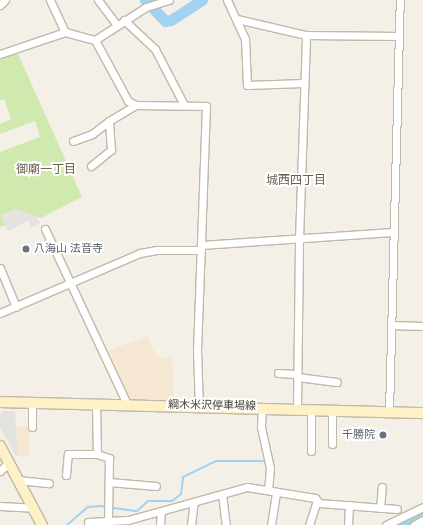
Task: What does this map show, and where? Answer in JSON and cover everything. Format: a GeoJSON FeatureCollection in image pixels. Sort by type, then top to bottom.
{"type":"FeatureCollection","features":[{"type":"Feature","properties":{"kind":"main road","name":"綱木米沢停車場線"},"geometry":{"type":"LineString","coordinates":[[0,402],[199,407],[262,407],[423,413]]}},
{"type":"Feature","properties":{"kind":"main road"},"geometry":{"type":"LineString","coordinates":[[0,446],[42,525]]}},
{"type":"Feature","properties":{"kind":"street"},"geometry":{"type":"LineString","coordinates":[[0,5],[5,0]]}},
{"type":"Feature","properties":{"kind":"street"},"geometry":{"type":"LineString","coordinates":[[50,0],[65,32]]}},
{"type":"Feature","properties":{"kind":"street"},"geometry":{"type":"LineString","coordinates":[[98,0],[117,25]]}},
{"type":"Feature","properties":{"kind":"street"},"geometry":{"type":"LineString","coordinates":[[95,40],[146,7],[169,0]]}},
{"type":"Feature","properties":{"kind":"street"},"geometry":{"type":"LineString","coordinates":[[389,412],[400,0]]}},
{"type":"Feature","properties":{"kind":"street"},"geometry":{"type":"LineString","coordinates":[[228,2],[245,39],[247,85],[304,83]]}},
{"type":"Feature","properties":{"kind":"street"},"geometry":{"type":"LineString","coordinates":[[237,19],[306,35],[399,36]]}},
{"type":"Feature","properties":{"kind":"street"},"geometry":{"type":"LineString","coordinates":[[124,20],[155,49],[184,105]]}},
{"type":"Feature","properties":{"kind":"street"},"geometry":{"type":"LineString","coordinates":[[0,54],[65,32],[95,40],[128,102],[136,105],[206,106],[197,350],[199,407]]}},
{"type":"Feature","properties":{"kind":"street"},"geometry":{"type":"LineString","coordinates":[[297,408],[299,239],[306,35]]}},
{"type":"Feature","properties":{"kind":"street"},"geometry":{"type":"LineString","coordinates":[[73,141],[92,134],[109,121],[136,105]]}},
{"type":"Feature","properties":{"kind":"street"},"geometry":{"type":"LineString","coordinates":[[91,166],[111,150],[109,121]]}},
{"type":"Feature","properties":{"kind":"street"},"geometry":{"type":"LineString","coordinates":[[45,229],[73,283],[127,404]]}},
{"type":"Feature","properties":{"kind":"street"},"geometry":{"type":"LineString","coordinates":[[0,313],[16,308],[140,253],[157,250],[201,248],[393,232]]}},
{"type":"Feature","properties":{"kind":"street"},"geometry":{"type":"LineString","coordinates":[[0,268],[16,308]]}},
{"type":"Feature","properties":{"kind":"street"},"geometry":{"type":"LineString","coordinates":[[391,325],[423,326]]}},
{"type":"Feature","properties":{"kind":"street"},"geometry":{"type":"LineString","coordinates":[[278,373],[337,382]]}},
{"type":"Feature","properties":{"kind":"street"},"geometry":{"type":"LineString","coordinates":[[32,402],[32,427]]}},
{"type":"Feature","properties":{"kind":"street"},"geometry":{"type":"LineString","coordinates":[[96,404],[97,454]]}},
{"type":"Feature","properties":{"kind":"street"},"geometry":{"type":"LineString","coordinates":[[262,407],[262,427],[270,468],[268,490]]}},
{"type":"Feature","properties":{"kind":"street"},"geometry":{"type":"LineString","coordinates":[[311,409],[311,450]]}},
{"type":"Feature","properties":{"kind":"street"},"geometry":{"type":"LineString","coordinates":[[332,410],[332,444]]}},
{"type":"Feature","properties":{"kind":"street"},"geometry":{"type":"LineString","coordinates":[[66,474],[68,454],[97,454],[109,458],[107,524]]}},
{"type":"Feature","properties":{"kind":"street"},"geometry":{"type":"LineString","coordinates":[[0,471],[9,462]]}},
{"type":"Feature","properties":{"kind":"street"},"geometry":{"type":"LineString","coordinates":[[18,480],[50,482]]}},
{"type":"Feature","properties":{"kind":"street"},"geometry":{"type":"LineString","coordinates":[[109,482],[156,486]]}},
{"type":"Feature","properties":{"kind":"street"},"geometry":{"type":"LineString","coordinates":[[88,522],[107,524],[161,511],[247,487],[315,498],[319,503],[397,509]]}},
{"type":"Feature","properties":{"kind":"street"},"geometry":{"type":"LineString","coordinates":[[380,508],[382,487]]}},
{"type":"Feature","properties":{"kind":"street"},"geometry":{"type":"LineString","coordinates":[[271,525],[276,492]]}},
{"type":"Feature","properties":{"kind":"street"},"geometry":{"type":"LineString","coordinates":[[222,494],[226,525]]}},
{"type":"Feature","properties":{"kind":"street"},"geometry":{"type":"LineString","coordinates":[[309,525],[317,501]]}},
{"type":"Feature","properties":{"kind":"street"},"geometry":{"type":"LineString","coordinates":[[191,525],[194,502]]}},
{"type":"Feature","properties":{"kind":"street"},"geometry":{"type":"LineString","coordinates":[[348,525],[349,505]]}},
{"type":"Feature","properties":{"kind":"street"},"geometry":{"type":"LineString","coordinates":[[0,506],[33,508]]}},
{"type":"Feature","properties":{"kind":"street"},"geometry":{"type":"LineString","coordinates":[[386,525],[423,507]]}},
{"type":"Feature","properties":{"kind":"street"},"geometry":{"type":"LineString","coordinates":[[160,525],[161,511]]}},
{"type":"Feature","properties":{"kind":"street"},"geometry":{"type":"LineString","coordinates":[[414,525],[423,520]]}},
{"type":"Feature","properties":{"kind":"shaded area"},"geometry":{"type":"Polygon","coordinates":[[[16,209],[36,216],[40,223],[31,228],[28,221],[8,231],[1,215],[16,209]]]}},
{"type":"Feature","properties":{"kind":"shaded area"},"geometry":{"type":"Polygon","coordinates":[[[147,336],[157,358],[172,358],[174,402],[130,402],[109,351],[147,336]]]}},
{"type":"Feature","properties":{"kind":"shaded area"},"geometry":{"type":"Polygon","coordinates":[[[3,411],[15,411],[15,427],[30,427],[29,456],[16,456],[0,428],[0,415],[3,411]]]}},
{"type":"Feature","properties":{"kind":"shaded area"},"geometry":{"type":"Polygon","coordinates":[[[3,411],[15,411],[18,456],[16,456],[0,428],[0,415],[3,411]]]}},
{"type":"Feature","properties":{"kind":"green space"},"geometry":{"type":"Polygon","coordinates":[[[9,48],[18,54],[82,197],[41,218],[16,209],[1,215],[6,225],[0,227],[0,152],[40,137],[35,121],[0,134],[0,124],[11,119],[4,99],[0,100],[0,51],[9,48]]]}},
{"type":"Feature","properties":{"kind":"waterway"},"geometry":{"type":"LineString","coordinates":[[145,0],[165,21],[171,20],[202,0]]}},
{"type":"Feature","properties":{"kind":"waterway"},"geometry":{"type":"LineString","coordinates":[[67,525],[88,507],[100,506],[137,511],[148,501],[172,501],[181,494],[183,477],[216,461],[264,461]]}},
{"type":"Feature","properties":{"kind":"waterway"},"geometry":{"type":"LineString","coordinates":[[397,525],[423,513]]}},
{"type":"Feature","properties":{"kind":"place","name":"八海山 法音寺"},"geometry":{"type":"Point","coordinates":[26,249]}},
{"type":"Feature","properties":{"kind":"place","name":"千勝院"},"geometry":{"type":"Point","coordinates":[383,435]}},
{"type":"Feature","properties":{"kind":"district","name":"御廟一丁目"},"geometry":{"type":"Point","coordinates":[46,170]}},
{"type":"Feature","properties":{"kind":"district","name":"城西四丁目"},"geometry":{"type":"Point","coordinates":[296,181]}}]}
